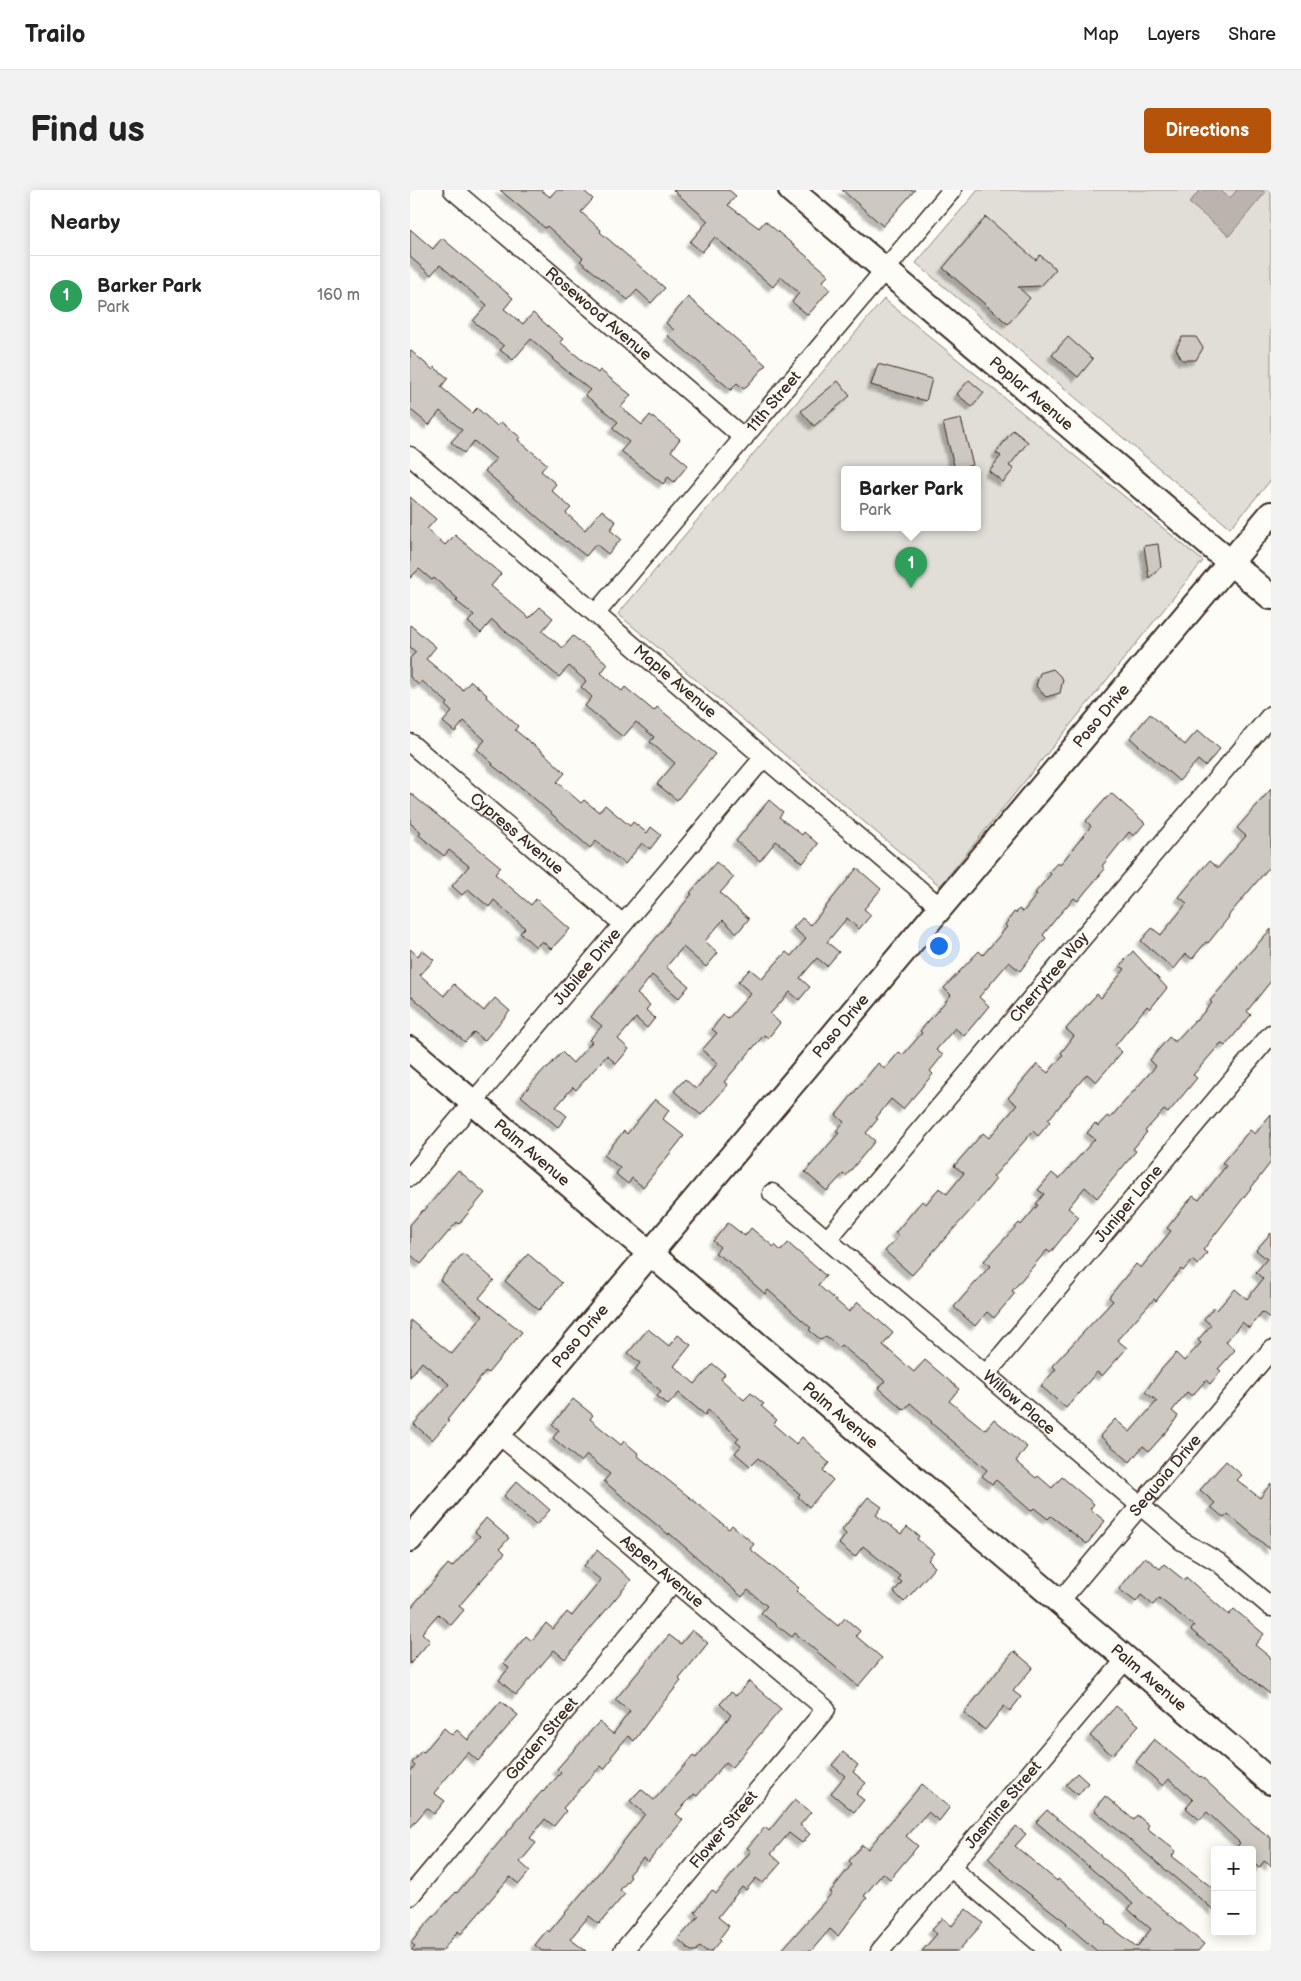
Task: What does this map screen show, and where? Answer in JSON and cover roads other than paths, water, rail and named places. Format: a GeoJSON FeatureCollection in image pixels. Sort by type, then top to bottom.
{"type":"FeatureCollection","features":[{"type":"Feature","properties":{"kind":"main road","name":"Poplar Avenue"},"geometry":{"type":"LineString","coordinates":[[791,190],[1271,597]]}},
{"type":"Feature","properties":{"kind":"main road","name":"Poso Drive"},"geometry":{"type":"LineString","coordinates":[[410,1538],[1271,514]]}},
{"type":"Feature","properties":{"kind":"main road","name":"Palm Avenue"},"geometry":{"type":"LineString","coordinates":[[410,1049],[1271,1782]]}},
{"type":"Feature","properties":{"kind":"street","name":"Rosewood Avenue"},"geometry":{"type":"LineString","coordinates":[[452,190],[744,438]]}},
{"type":"Feature","properties":{"kind":"street","name":"11th Street"},"geometry":{"type":"LineString","coordinates":[[596,614],[952,190]]}},
{"type":"Feature","properties":{"kind":"street","name":"Maple Avenue"},"geometry":{"type":"LineString","coordinates":[[410,456],[940,907]]}},
{"type":"Feature","properties":{"kind":"street","name":"Cherrytree Way"},"geometry":{"type":"LineString","coordinates":[[827,1240],[1271,716]]}},
{"type":"Feature","properties":{"kind":"street","name":"Cypress Avenue"},"geometry":{"type":"LineString","coordinates":[[410,743],[622,924]]}},
{"type":"Feature","properties":{"kind":"street","name":"Jubilee Drive"},"geometry":{"type":"LineString","coordinates":[[410,1177],[764,757]]}},
{"type":"Feature","properties":{"kind":"street","name":"Juniper Lane"},"geometry":{"type":"LineString","coordinates":[[986,1374],[1271,1034]]}},
{"type":"Feature","properties":{"kind":"street","name":"Willow Place"},"geometry":{"type":"LineString","coordinates":[[772,1192],[1182,1542],[1218,1562],[1271,1607]]}},
{"type":"Feature","properties":{"kind":"street","name":"Sequoia Drive"},"geometry":{"type":"LineString","coordinates":[[1060,1601],[1271,1350]]}},
{"type":"Feature","properties":{"kind":"street","name":"Aspen Avenue"},"geometry":{"type":"LineString","coordinates":[[498,1434],[826,1709]]}},
{"type":"Feature","properties":{"kind":"street","name":"Garden Street"},"geometry":{"type":"LineString","coordinates":[[410,1896],[674,1581]]}},
{"type":"Feature","properties":{"kind":"street","name":"Jasmine Street"},"geometry":{"type":"LineString","coordinates":[[880,1951],[1126,1659]]}},
{"type":"Feature","properties":{"kind":"street","name":"Flower Street"},"geometry":{"type":"LineString","coordinates":[[623,1951],[826,1709]]}},
{"type":"Feature","properties":{"kind":"street"},"geometry":{"type":"LineString","coordinates":[[951,1868],[1049,1951]]}},
{"type":"Feature","properties":{"kind":"place","name":"Barker Park"},"geometry":{"type":"Point","coordinates":[911,588]}}]}
